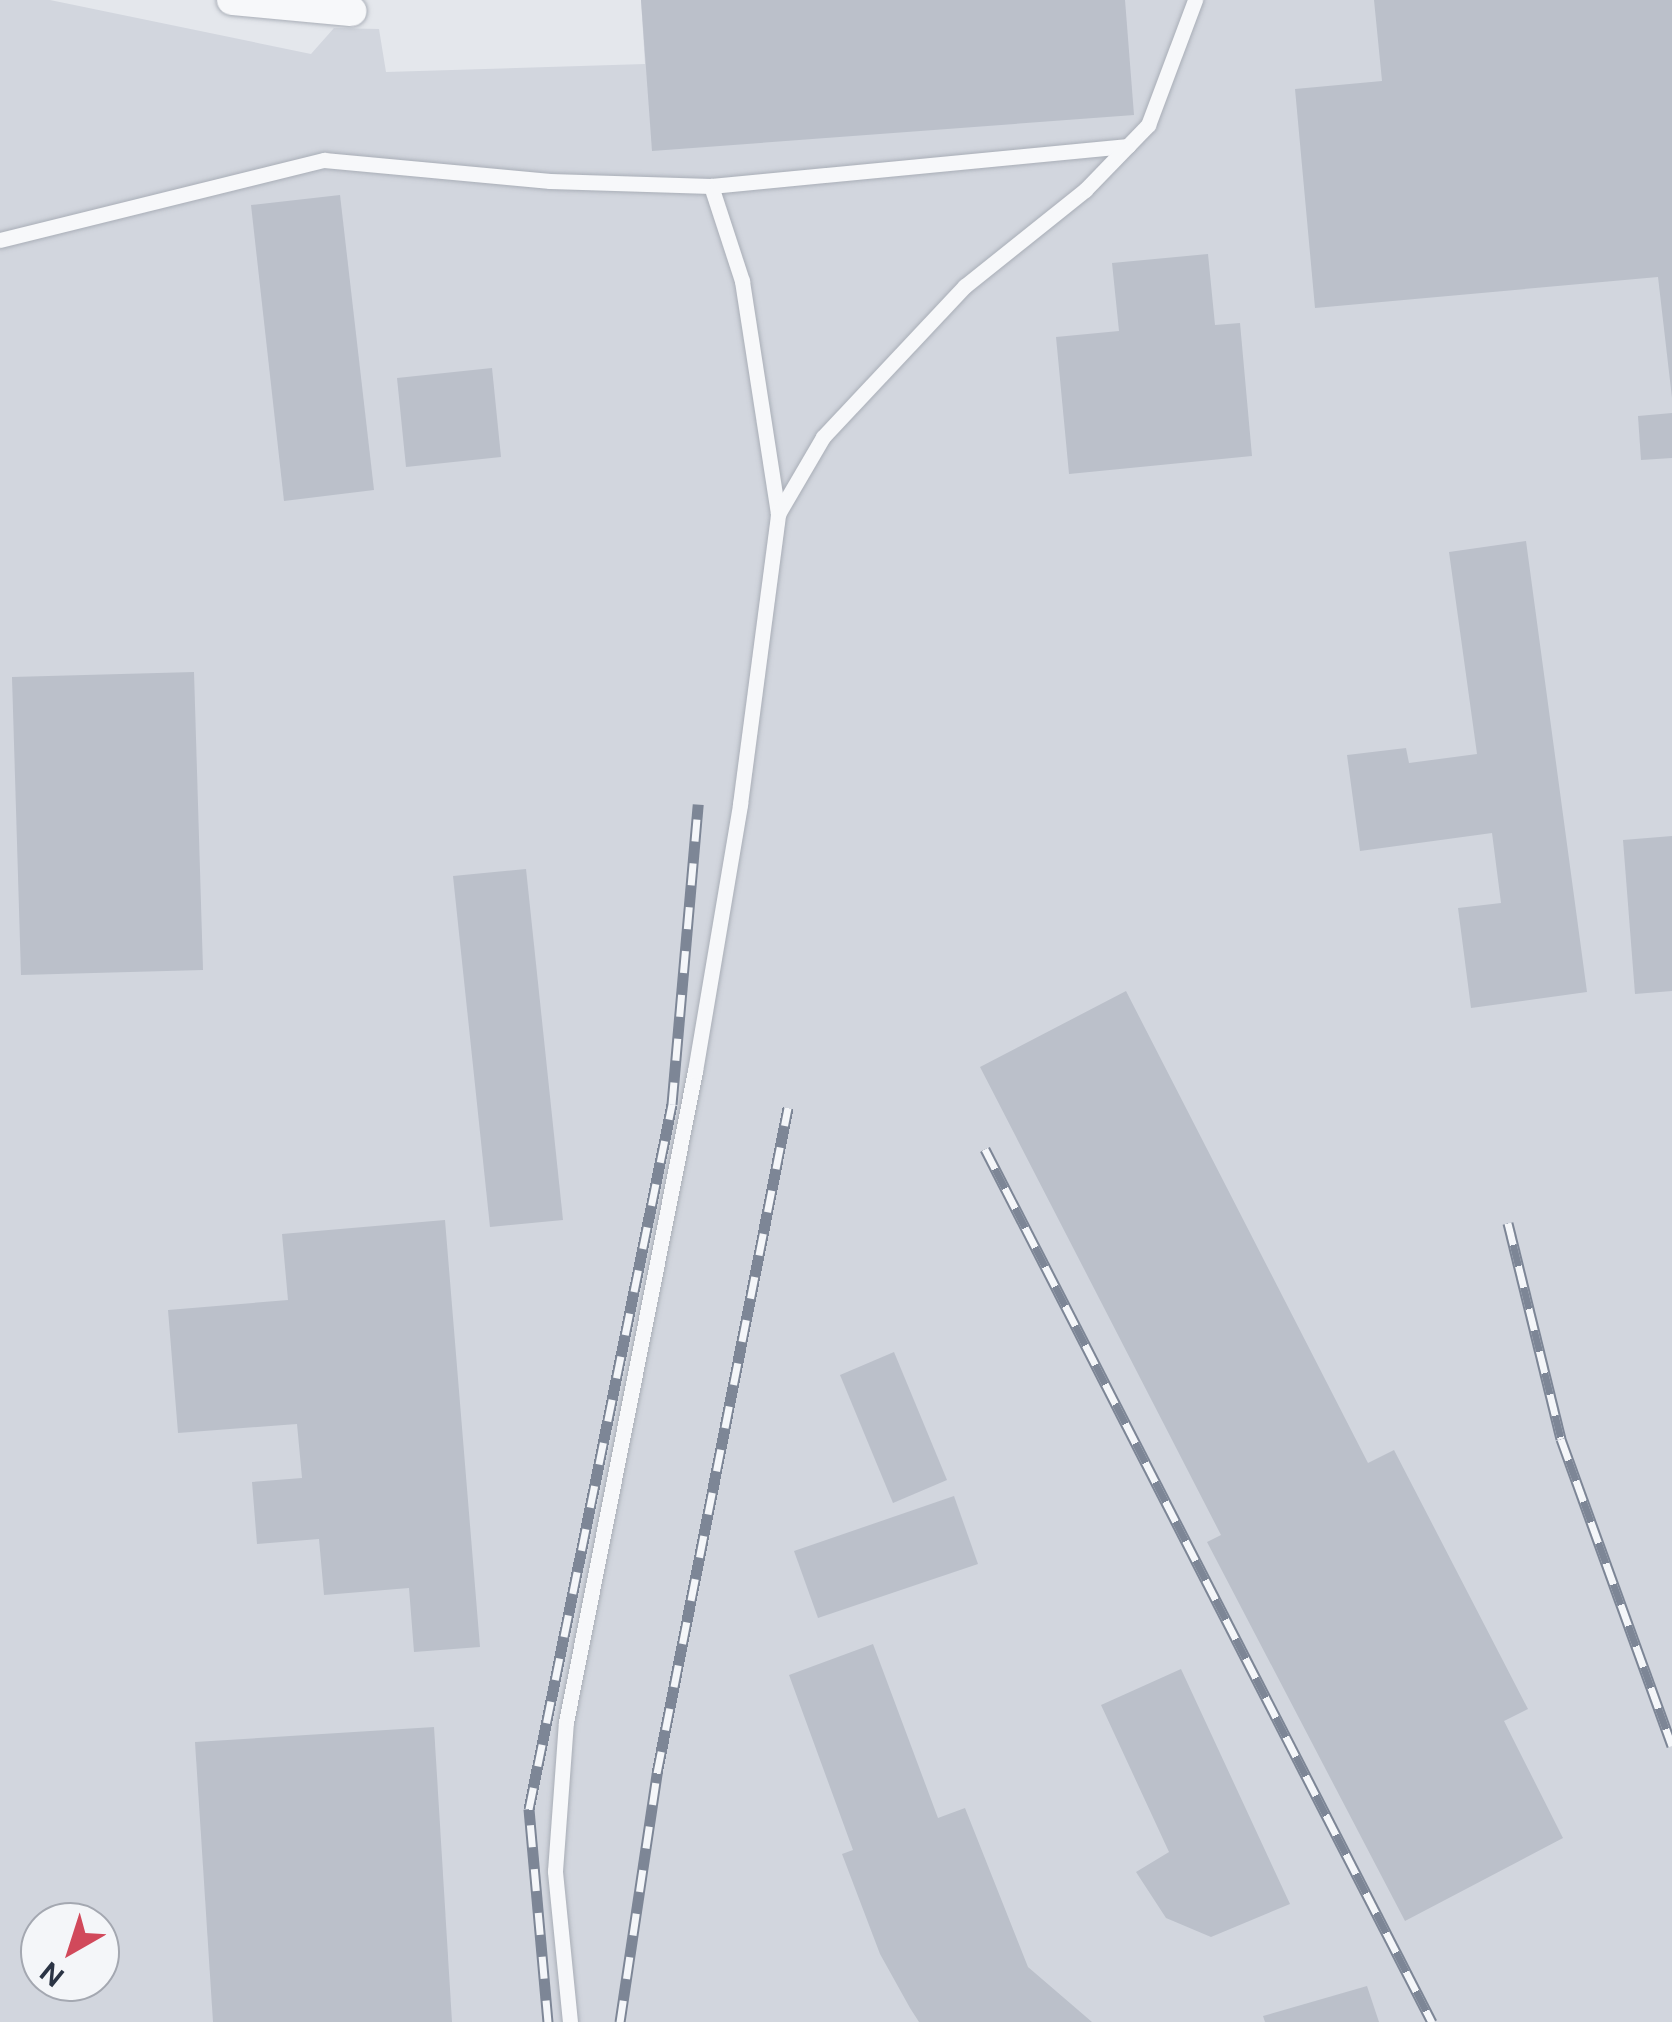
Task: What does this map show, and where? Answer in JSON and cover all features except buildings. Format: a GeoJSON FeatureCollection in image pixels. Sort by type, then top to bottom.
{"type":"FeatureCollection","features":[{"type":"Feature","properties":{"kind":"street"},"geometry":{"type":"LineString","coordinates":[[232,0],[285,10],[351,11]]}},
{"type":"Feature","properties":{"kind":"lane"},"geometry":{"type":"LineString","coordinates":[[778,514],[823,437],[966,286],[1086,190],[1148,124],[1195,0]]}},
{"type":"Feature","properties":{"kind":"lane"},"geometry":{"type":"LineString","coordinates":[[0,240],[324,160],[550,180],[711,186],[1128,146]]}},
{"type":"Feature","properties":{"kind":"lane"},"geometry":{"type":"LineString","coordinates":[[570,2022],[555,1870],[566,1722],[695,1071],[778,514],[742,280],[711,186]]}},
{"type":"Feature","properties":{"kind":"shaded area"},"geometry":{"type":"Polygon","coordinates":[[[0,0],[50,0],[311,54],[334,28],[379,29],[386,72],[645,64],[641,0],[1672,0],[1672,2022],[0,2022],[0,0]]]}},
{"type":"Feature","properties":{"kind":"railway"},"geometry":{"type":"LineString","coordinates":[[548,2022],[529,1809],[672,1104],[698,804]]}},
{"type":"Feature","properties":{"kind":"railway"},"geometry":{"type":"LineString","coordinates":[[620,2022],[657,1773],[788,1108]]}},
{"type":"Feature","properties":{"kind":"railway"},"geometry":{"type":"LineString","coordinates":[[985,1149],[1432,2022]]}},
{"type":"Feature","properties":{"kind":"railway"},"geometry":{"type":"LineString","coordinates":[[1508,1223],[1561,1439],[1672,1746]]}}]}
